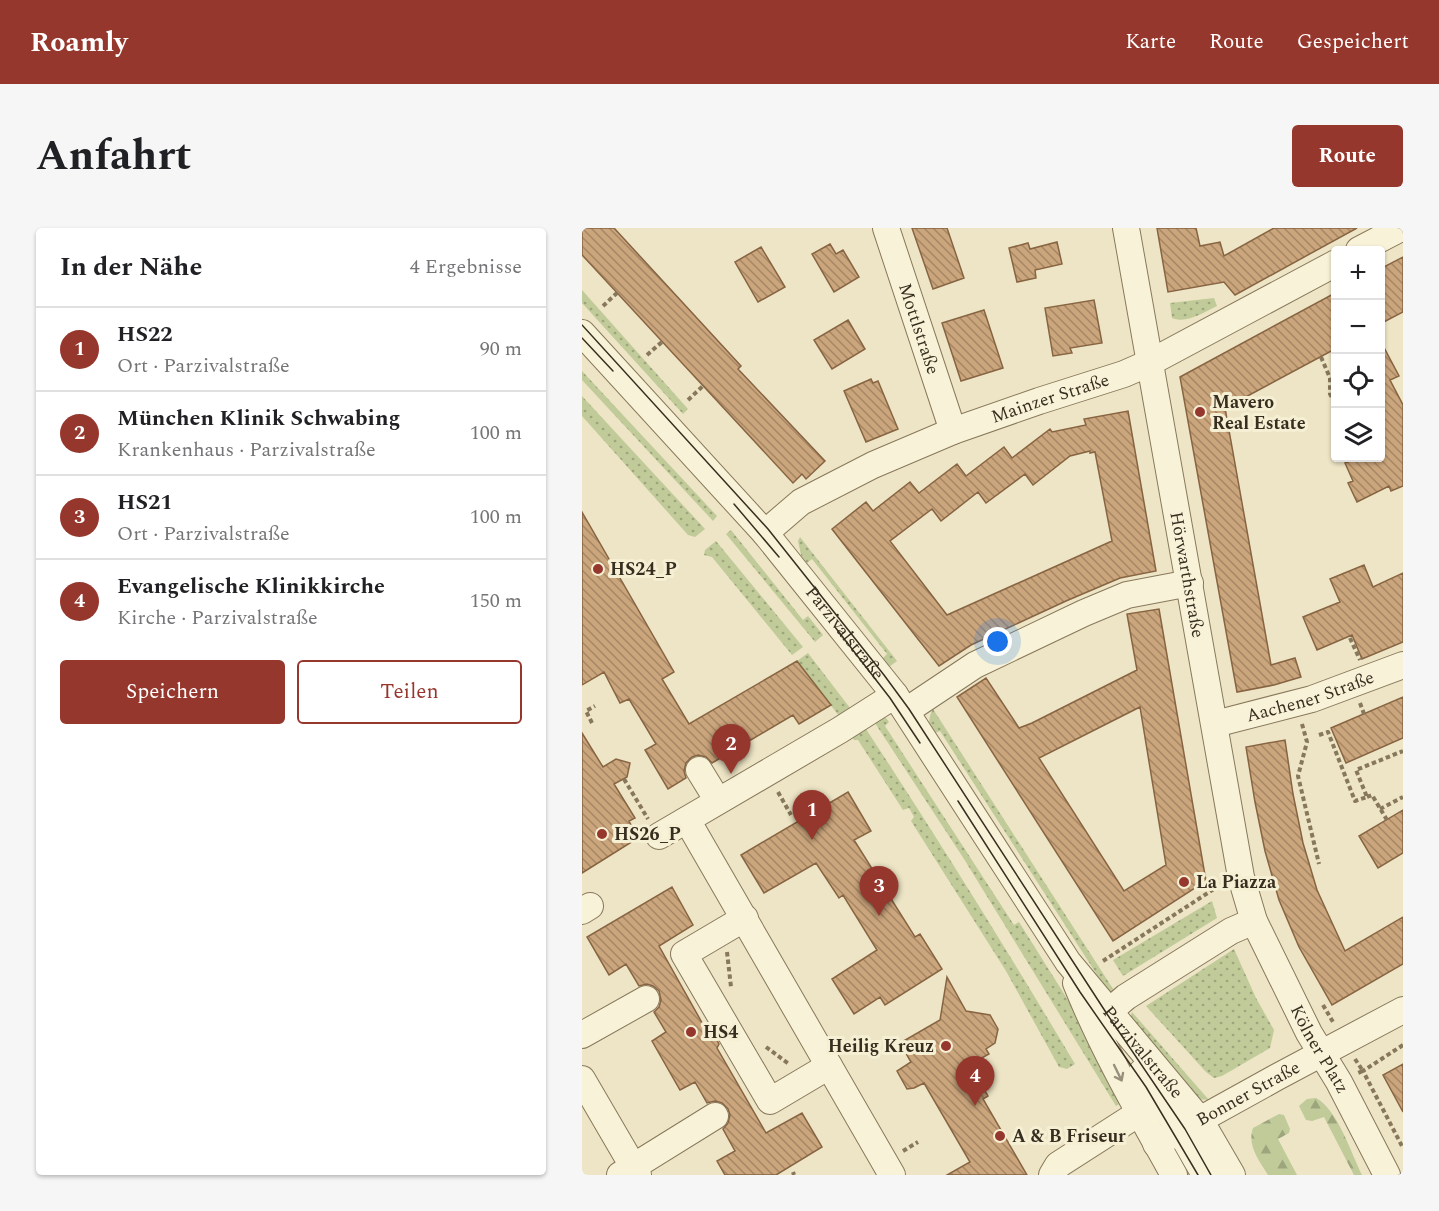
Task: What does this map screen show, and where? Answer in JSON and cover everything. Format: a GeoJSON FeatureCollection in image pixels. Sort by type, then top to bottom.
{"type":"FeatureCollection","features":[{"type":"Feature","properties":{"kind":"street","name":"Mottlstraße"},"geometry":{"type":"LineString","coordinates":[[886,228],[953,431]]}},
{"type":"Feature","properties":{"kind":"street","name":"Hörwarthstraße"},"geometry":{"type":"LineString","coordinates":[[1126,228],[1241,877],[1254,921]]}},
{"type":"Feature","properties":{"kind":"street"},"geometry":{"type":"LineString","coordinates":[[1367,246],[1401,228]]}},
{"type":"Feature","properties":{"kind":"street","name":"Mainzer Straße"},"geometry":{"type":"LineString","coordinates":[[765,533],[801,502],[873,465],[953,431],[1124,374],[1149,363],[1331,265]]}},
{"type":"Feature","properties":{"kind":"street","name":"Parzivalstraße"},"geometry":{"type":"LineString","coordinates":[[582,333],[765,533],[900,703],[1102,1018],[1139,1113],[1174,1175]]}},
{"type":"Feature","properties":{"kind":"street"},"geometry":{"type":"LineString","coordinates":[[659,836],[840,730],[1084,613],[1127,595],[1190,583]]}},
{"type":"Feature","properties":{"kind":"street","name":"Aachener Straße"},"geometry":{"type":"LineString","coordinates":[[1215,724],[1306,708],[1403,665]]}},
{"type":"Feature","properties":{"kind":"street"},"geometry":{"type":"LineString","coordinates":[[699,770],[718,801]]}},
{"type":"Feature","properties":{"kind":"street"},"geometry":{"type":"LineString","coordinates":[[687,820],[736,923],[819,1072],[892,1175]]}},
{"type":"Feature","properties":{"kind":"street"},"geometry":{"type":"LineString","coordinates":[[1232,1175],[1102,1018],[1126,997],[1231,931],[1254,921]]}},
{"type":"Feature","properties":{"kind":"street","name":"Kölner Platz"},"geometry":{"type":"LineString","coordinates":[[1254,921],[1309,1033],[1339,1082],[1387,1175]]}},
{"type":"Feature","properties":{"kind":"street"},"geometry":{"type":"LineString","coordinates":[[736,923],[684,954],[770,1101],[819,1072]]}},
{"type":"Feature","properties":{"kind":"street"},"geometry":{"type":"LineString","coordinates":[[582,1035],[646,999]]}},
{"type":"Feature","properties":{"kind":"street","name":"Bonner Straße"},"geometry":{"type":"LineString","coordinates":[[1156,1144],[1403,1010]]}},
{"type":"Feature","properties":{"kind":"street"},"geometry":{"type":"LineString","coordinates":[[582,1079],[630,1172],[715,1116]]}},
{"type":"Feature","properties":{"kind":"street"},"geometry":{"type":"LineString","coordinates":[[1052,1175],[1058,1165],[1139,1113]]}},
{"type":"Feature","properties":{"kind":"street"},"geometry":{"type":"LineString","coordinates":[[1190,1126],[1205,1175]]}},
{"type":"Feature","properties":{"kind":"path"},"geometry":{"type":"LineString","coordinates":[[603,306],[617,293]]}},
{"type":"Feature","properties":{"kind":"path"},"geometry":{"type":"LineString","coordinates":[[647,356],[663,341]]}},
{"type":"Feature","properties":{"kind":"path"},"geometry":{"type":"LineString","coordinates":[[1321,357],[1330,378],[1331,396]]}},
{"type":"Feature","properties":{"kind":"path"},"geometry":{"type":"LineString","coordinates":[[688,400],[704,386]]}},
{"type":"Feature","properties":{"kind":"path"},"geometry":{"type":"LineString","coordinates":[[592,723],[586,711],[595,706]]}},
{"type":"Feature","properties":{"kind":"path"},"geometry":{"type":"LineString","coordinates":[[1306,708],[1307,742],[1298,776],[1319,864]]}},
{"type":"Feature","properties":{"kind":"path"},"geometry":{"type":"LineString","coordinates":[[1319,735],[1328,732],[1355,801],[1372,795],[1386,820]]}},
{"type":"Feature","properties":{"kind":"path"},"geometry":{"type":"LineString","coordinates":[[1367,797],[1356,770],[1403,751]]}},
{"type":"Feature","properties":{"kind":"path"},"geometry":{"type":"LineString","coordinates":[[624,779],[659,836]]}},
{"type":"Feature","properties":{"kind":"path"},"geometry":{"type":"LineString","coordinates":[[778,793],[791,815]]}},
{"type":"Feature","properties":{"kind":"path"},"geometry":{"type":"LineString","coordinates":[[1380,809],[1403,797]]}},
{"type":"Feature","properties":{"kind":"path"},"geometry":{"type":"LineString","coordinates":[[1103,962],[1217,887]]}},
{"type":"Feature","properties":{"kind":"path"},"geometry":{"type":"LineString","coordinates":[[733,993],[727,957],[736,923]]}},
{"type":"Feature","properties":{"kind":"path"},"geometry":{"type":"LineString","coordinates":[[1320,1001],[1344,1042]]}},
{"type":"Feature","properties":{"kind":"path"},"geometry":{"type":"LineString","coordinates":[[764,1045],[819,1072]]}},
{"type":"Feature","properties":{"kind":"path"},"geometry":{"type":"LineString","coordinates":[[1403,1045],[1363,1071],[1403,1148]]}},
{"type":"Feature","properties":{"kind":"green space"},"geometry":{"type":"Polygon","coordinates":[[[582,290],[688,409],[683,414],[582,303],[582,290]]]}},
{"type":"Feature","properties":{"kind":"green space"},"geometry":{"type":"Polygon","coordinates":[[[1214,298],[1217,306],[1201,314],[1184,320],[1172,318],[1170,303],[1214,298]]]}},
{"type":"Feature","properties":{"kind":"green space"},"geometry":{"type":"Polygon","coordinates":[[[582,371],[717,516],[713,521],[582,380],[582,371]]]}},
{"type":"Feature","properties":{"kind":"green space"},"geometry":{"type":"Polygon","coordinates":[[[582,396],[705,529],[695,537],[688,535],[582,416],[582,396]]]}},
{"type":"Feature","properties":{"kind":"green space"},"geometry":{"type":"Polygon","coordinates":[[[731,530],[803,620],[808,616],[823,635],[815,642],[726,534],[731,530]]]}},
{"type":"Feature","properties":{"kind":"green space"},"geometry":{"type":"Polygon","coordinates":[[[800,537],[897,661],[889,667],[883,658],[887,654],[812,559],[807,563],[801,555],[798,541],[800,537]]]}},
{"type":"Feature","properties":{"kind":"green space"},"geometry":{"type":"Polygon","coordinates":[[[716,541],[803,647],[792,655],[712,557],[704,555],[705,550],[716,541]]]}},
{"type":"Feature","properties":{"kind":"green space"},"geometry":{"type":"Polygon","coordinates":[[[808,653],[850,708],[839,716],[797,661],[808,653]]]}},
{"type":"Feature","properties":{"kind":"green space"},"geometry":{"type":"Polygon","coordinates":[[[933,709],[1115,992],[1107,993],[1095,986],[1101,981],[940,731],[933,734],[929,721],[933,709]]]}},
{"type":"Feature","properties":{"kind":"green space"},"geometry":{"type":"Polygon","coordinates":[[[886,718],[889,722],[885,726],[1014,925],[1019,922],[1078,1016],[1121,1103],[1116,1106],[964,859],[873,720],[886,718]]]}},
{"type":"Feature","properties":{"kind":"green space"},"geometry":{"type":"Polygon","coordinates":[[[864,726],[971,894],[1075,1064],[1067,1069],[1059,1067],[1006,971],[911,821],[914,817],[909,808],[903,810],[858,740],[854,740],[850,734],[864,726]]]}},
{"type":"Feature","properties":{"kind":"green space"},"geometry":{"type":"Polygon","coordinates":[[[1212,901],[1217,918],[1123,976],[1113,960],[1212,901]]]}},
{"type":"Feature","properties":{"kind":"green space"},"geometry":{"type":"Polygon","coordinates":[[[1234,949],[1256,998],[1274,1030],[1270,1048],[1222,1076],[1214,1078],[1146,1006],[1234,949]]]}},
{"type":"Feature","properties":{"kind":"green space"},"geometry":{"type":"Polygon","coordinates":[[[1132,1012],[1209,1100],[1197,1099],[1130,1018],[1132,1012]]]}},
{"type":"Feature","properties":{"kind":"green space"},"geometry":{"type":"Polygon","coordinates":[[[1316,1098],[1331,1112],[1337,1122],[1362,1175],[1354,1175],[1324,1117],[1312,1121],[1306,1120],[1299,1106],[1307,1099],[1316,1098]]]}},
{"type":"Feature","properties":{"kind":"green space"},"geometry":{"type":"Polygon","coordinates":[[[1279,1114],[1284,1115],[1290,1129],[1289,1133],[1278,1139],[1297,1175],[1268,1175],[1253,1147],[1253,1128],[1279,1114]]]}},
{"type":"Feature","properties":{"kind":"building"},"geometry":{"type":"Polygon","coordinates":[[[582,228],[614,228],[741,366],[738,369],[825,461],[806,479],[802,474],[793,483],[582,255],[582,228]]]}},
{"type":"Feature","properties":{"kind":"building"},"geometry":{"type":"Polygon","coordinates":[[[912,228],[947,228],[964,278],[933,289],[912,228]]]}},
{"type":"Feature","properties":{"kind":"building"},"geometry":{"type":"Polygon","coordinates":[[[1157,228],[1196,228],[1200,246],[1220,242],[1224,256],[1274,228],[1357,228],[1235,295],[1224,282],[1168,292],[1157,228]]]}},
{"type":"Feature","properties":{"kind":"building"},"geometry":{"type":"Polygon","coordinates":[[[1057,242],[1062,264],[1035,270],[1036,278],[1017,282],[1009,248],[1028,243],[1030,249],[1057,242]]]}},
{"type":"Feature","properties":{"kind":"building"},"geometry":{"type":"Polygon","coordinates":[[[830,244],[836,254],[843,250],[859,277],[834,292],[812,254],[830,244]]]}},
{"type":"Feature","properties":{"kind":"building"},"geometry":{"type":"Polygon","coordinates":[[[761,247],[785,287],[758,302],[735,262],[761,247]]]}},
{"type":"Feature","properties":{"kind":"building"},"geometry":{"type":"Polygon","coordinates":[[[1403,257],[1403,312],[1385,321],[1385,300],[1385,266],[1403,257]]]}},
{"type":"Feature","properties":{"kind":"building"},"geometry":{"type":"Polygon","coordinates":[[[1331,295],[1331,351],[1225,408],[1271,665],[1295,658],[1301,677],[1237,692],[1180,377],[1331,295]]]}},
{"type":"Feature","properties":{"kind":"building"},"geometry":{"type":"Polygon","coordinates":[[[1094,300],[1102,343],[1070,348],[1072,353],[1053,356],[1045,308],[1094,300]]]}},
{"type":"Feature","properties":{"kind":"building"},"geometry":{"type":"Polygon","coordinates":[[[984,310],[1003,368],[961,381],[942,323],[984,310]]]}},
{"type":"Feature","properties":{"kind":"building"},"geometry":{"type":"Polygon","coordinates":[[[848,320],[865,349],[832,369],[814,340],[848,320]]]}},
{"type":"Feature","properties":{"kind":"building"},"geometry":{"type":"Polygon","coordinates":[[[1385,349],[1399,376],[1390,380],[1403,405],[1403,486],[1391,491],[1389,486],[1357,502],[1348,483],[1353,481],[1345,463],[1385,462],[1385,349]]]}},
{"type":"Feature","properties":{"kind":"building"},"geometry":{"type":"Polygon","coordinates":[[[871,379],[873,383],[878,381],[898,429],[866,442],[844,391],[871,379]]]}},
{"type":"Feature","properties":{"kind":"building"},"geometry":{"type":"Polygon","coordinates":[[[1128,411],[1156,571],[1120,578],[1066,601],[971,645],[939,666],[832,529],[866,502],[873,511],[910,482],[919,493],[957,464],[966,476],[1004,447],[1012,458],[1050,429],[1052,432],[1086,425],[1084,419],[1128,411]],[[1090,451],[1070,456],[1033,485],[1025,474],[986,503],[978,492],[941,521],[932,509],[890,541],[947,615],[1112,541],[1095,452],[1090,453],[1090,451]]]}},
{"type":"Feature","properties":{"kind":"building"},"geometry":{"type":"Polygon","coordinates":[[[582,512],[674,672],[662,679],[689,724],[797,661],[831,705],[799,724],[793,715],[712,763],[706,757],[698,755],[692,757],[686,763],[684,771],[686,778],[668,789],[645,750],[656,744],[629,699],[620,703],[604,672],[582,685],[582,512]]]}},
{"type":"Feature","properties":{"kind":"building"},"geometry":{"type":"Polygon","coordinates":[[[1364,565],[1373,587],[1403,573],[1403,642],[1362,659],[1352,635],[1317,650],[1303,617],[1340,602],[1330,579],[1364,565]]]}},
{"type":"Feature","properties":{"kind":"building"},"geometry":{"type":"Polygon","coordinates":[[[1159,609],[1206,881],[1113,941],[957,697],[986,678],[1019,728],[1032,723],[1137,670],[1127,614],[1159,609]],[[1140,707],[1039,758],[1124,891],[1166,865],[1140,707]]]}},
{"type":"Feature","properties":{"kind":"building"},"geometry":{"type":"Polygon","coordinates":[[[1403,697],[1403,738],[1346,763],[1331,728],[1403,697]]]}},
{"type":"Feature","properties":{"kind":"building"},"geometry":{"type":"Polygon","coordinates":[[[582,733],[603,767],[616,759],[630,763],[627,777],[614,784],[635,818],[629,821],[638,838],[582,873],[582,733]]]}},
{"type":"Feature","properties":{"kind":"building"},"geometry":{"type":"Polygon","coordinates":[[[1285,740],[1303,843],[1317,890],[1345,951],[1403,917],[1403,964],[1332,1005],[1299,947],[1279,900],[1265,851],[1255,802],[1246,747],[1285,740]]]}},
{"type":"Feature","properties":{"kind":"building"},"geometry":{"type":"Polygon","coordinates":[[[848,792],[871,831],[854,840],[915,937],[920,934],[942,969],[885,1005],[880,997],[854,1014],[832,979],[877,950],[843,895],[839,898],[816,863],[764,893],[741,855],[848,792]]]}},
{"type":"Feature","properties":{"kind":"building"},"geometry":{"type":"Polygon","coordinates":[[[1403,810],[1403,853],[1378,868],[1359,836],[1403,810]]]}},
{"type":"Feature","properties":{"kind":"building","name":"HS4"},"geometry":{"type":"Polygon","coordinates":[[[672,887],[693,925],[659,946],[705,1028],[711,1030],[719,1044],[717,1048],[766,1133],[802,1113],[822,1147],[776,1175],[725,1175],[717,1161],[735,1151],[723,1129],[730,1115],[728,1109],[722,1103],[715,1101],[707,1103],[695,1082],[680,1090],[652,1041],[666,1032],[654,1012],[661,1000],[659,991],[647,984],[639,986],[626,964],[609,975],[587,937],[672,887]]]}},
{"type":"Feature","properties":{"kind":"building"},"geometry":{"type":"Polygon","coordinates":[[[947,977],[966,1011],[990,1015],[998,1029],[995,1043],[986,1049],[989,1054],[969,1065],[988,1096],[983,1099],[1027,1175],[947,1175],[970,1162],[924,1083],[907,1089],[897,1071],[911,1062],[900,1043],[940,1020],[947,977]]]}},
{"type":"Feature","properties":{"kind":"building"},"geometry":{"type":"Polygon","coordinates":[[[1403,1064],[1403,1112],[1383,1075],[1403,1064]]]}},
{"type":"Feature","properties":{"kind":"tram line"},"geometry":{"type":"LineString","coordinates":[[582,325],[768,529],[884,675],[909,709],[1107,1014],[1185,1129],[1211,1175]]}},
{"type":"Feature","properties":{"kind":"tram line"},"geometry":{"type":"LineString","coordinates":[[582,338],[613,371]]}},
{"type":"Feature","properties":{"kind":"tram line"},"geometry":{"type":"LineString","coordinates":[[734,504],[779,557]]}},
{"type":"Feature","properties":{"kind":"tram line"},"geometry":{"type":"LineString","coordinates":[[835,627],[890,698],[920,743]]}},
{"type":"Feature","properties":{"kind":"tram line"},"geometry":{"type":"LineString","coordinates":[[958,801],[1080,992],[1146,1087],[1198,1175]]}},
{"type":"Feature","properties":{"kind":"place","name":"Mavero Real Estate"},"geometry":{"type":"Point","coordinates":[1200,412]}},
{"type":"Feature","properties":{"kind":"place","name":"HS24_P"},"geometry":{"type":"Point","coordinates":[598,569]}},
{"type":"Feature","properties":{"kind":"place","name":"München Klinik Schwabing"},"geometry":{"type":"Point","coordinates":[731,774]}},
{"type":"Feature","properties":{"kind":"place","name":"HS26_P"},"geometry":{"type":"Point","coordinates":[602,834]}},
{"type":"Feature","properties":{"kind":"place","name":"HS22"},"geometry":{"type":"Point","coordinates":[812,840]}},
{"type":"Feature","properties":{"kind":"place","name":"La Piazza"},"geometry":{"type":"Point","coordinates":[1184,882]}},
{"type":"Feature","properties":{"kind":"place","name":"HS21"},"geometry":{"type":"Point","coordinates":[879,916]}},
{"type":"Feature","properties":{"kind":"place","name":"HS4"},"geometry":{"type":"Point","coordinates":[691,1032]}},
{"type":"Feature","properties":{"kind":"place","name":"Heilig Kreuz"},"geometry":{"type":"Point","coordinates":[946,1046]}},
{"type":"Feature","properties":{"kind":"place","name":"Evangelische Klinikkirche"},"geometry":{"type":"Point","coordinates":[975,1106]}},
{"type":"Feature","properties":{"kind":"place","name":"A & B Friseur"},"geometry":{"type":"Point","coordinates":[1000,1136]}}]}
